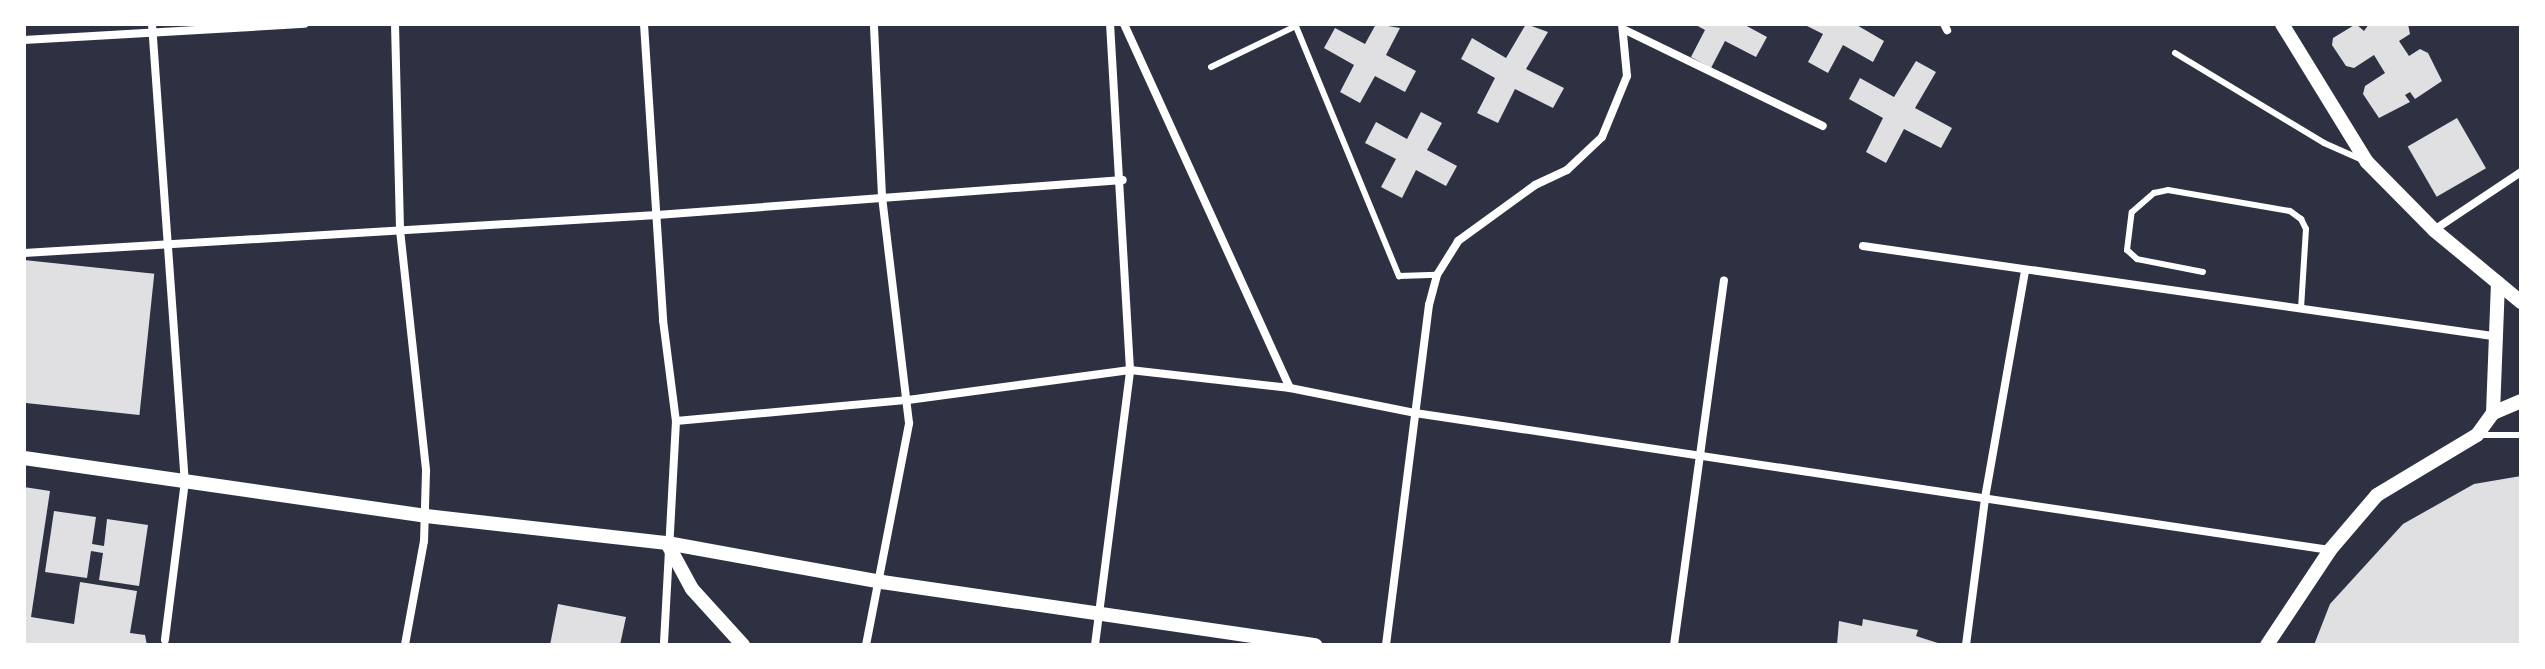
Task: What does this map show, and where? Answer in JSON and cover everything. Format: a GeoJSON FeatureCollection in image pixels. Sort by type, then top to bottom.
{"type":"FeatureCollection","features":[{"type":"Feature","properties":{"kind":"street"},"geometry":{"type":"LineString","coordinates":[[24,40],[152,28],[305,24]]}},
{"type":"Feature","properties":{"kind":"street"},"geometry":{"type":"LineString","coordinates":[[395,24],[400,230],[426,516],[405,645]]}},
{"type":"Feature","properties":{"kind":"street"},"geometry":{"type":"LineString","coordinates":[[644,24],[663,320],[676,421],[667,543],[664,645]]}},
{"type":"Feature","properties":{"kind":"street"},"geometry":{"type":"LineString","coordinates":[[866,645],[882,582],[909,423],[882,196],[874,24]]}},
{"type":"Feature","properties":{"kind":"street"},"geometry":{"type":"LineString","coordinates":[[1095,645],[1130,370],[1123,180],[1110,24]]}},
{"type":"Feature","properties":{"kind":"street"},"geometry":{"type":"LineString","coordinates":[[1124,24],[1290,388]]}},
{"type":"Feature","properties":{"kind":"street"},"geometry":{"type":"LineString","coordinates":[[2282,24],[2367,162],[2434,230],[2521,302]]}},
{"type":"Feature","properties":{"kind":"street"},"geometry":{"type":"LineString","coordinates":[[1386,645],[1415,413],[1437,275],[1458,241],[1535,185],[1567,170],[1602,137],[1627,76],[1622,27]]}},
{"type":"Feature","properties":{"kind":"street"},"geometry":{"type":"LineString","coordinates":[[1622,27],[1823,126]]}},
{"type":"Feature","properties":{"kind":"street"},"geometry":{"type":"LineString","coordinates":[[152,28],[185,481],[165,640]]}},
{"type":"Feature","properties":{"kind":"street"},"geometry":{"type":"LineString","coordinates":[[2434,230],[2521,172]]}},
{"type":"Feature","properties":{"kind":"street"},"geometry":{"type":"LineString","coordinates":[[24,253],[657,215],[1123,180]]}},
{"type":"Feature","properties":{"kind":"street"},"geometry":{"type":"LineString","coordinates":[[1863,246],[2025,272],[2493,336]]}},
{"type":"Feature","properties":{"kind":"street"},"geometry":{"type":"LineString","coordinates":[[1966,645],[1985,498],[2025,272]]}},
{"type":"Feature","properties":{"kind":"street"},"geometry":{"type":"LineString","coordinates":[[1674,645],[1724,280]]}},
{"type":"Feature","properties":{"kind":"street"},"geometry":{"type":"LineString","coordinates":[[2493,413],[2493,336],[2498,283]]}},
{"type":"Feature","properties":{"kind":"street"},"geometry":{"type":"LineString","coordinates":[[676,421],[908,400],[1130,370],[1290,388],[1415,413],[2330,550]]}},
{"type":"Feature","properties":{"kind":"street"},"geometry":{"type":"LineString","coordinates":[[2267,645],[2330,550],[2377,495],[2477,435],[2493,413],[2521,401]]}},
{"type":"Feature","properties":{"kind":"street"},"geometry":{"type":"LineString","coordinates":[[24,458],[426,516],[667,543],[882,582],[1101,611],[1315,645]]}},
{"type":"Feature","properties":{"kind":"street"},"geometry":{"type":"LineString","coordinates":[[667,543],[692,589],[743,645]]}},
{"type":"Feature","properties":{"kind":"lane"},"geometry":{"type":"LineString","coordinates":[[1211,67],[1295,25],[1399,276],[1437,275]]}},
{"type":"Feature","properties":{"kind":"lane"},"geometry":{"type":"LineString","coordinates":[[2175,53],[2324,143],[2367,162]]}},
{"type":"Feature","properties":{"kind":"lane"},"geometry":{"type":"LineString","coordinates":[[2203,272],[2137,259],[2127,250],[2132,212],[2154,193],[2168,190],[2290,211],[2301,219],[2306,229],[2301,309]]}},
{"type":"Feature","properties":{"kind":"lane"},"geometry":{"type":"LineString","coordinates":[[2477,435],[2521,435]]}},
{"type":"Feature","properties":{"kind":"building"},"geometry":{"type":"Polygon","coordinates":[[[1376,24],[1400,28],[1386,55],[1416,71],[1405,92],[1375,76],[1360,103],[1340,92],[1354,65],[1324,48],[1335,28],[1365,44],[1376,24]]]}},
{"type":"Feature","properties":{"kind":"building"},"geometry":{"type":"Polygon","coordinates":[[[1526,24],[1548,32],[1526,69],[1564,88],[1553,108],[1515,89],[1498,123],[1477,113],[1495,78],[1461,59],[1472,38],[1506,58],[1526,24]]]}},
{"type":"Feature","properties":{"kind":"building"},"geometry":{"type":"Polygon","coordinates":[[[1694,24],[1743,24],[1767,37],[1756,57],[1725,41],[1711,68],[1691,57],[1705,30],[1694,24]]]}},
{"type":"Feature","properties":{"kind":"building"},"geometry":{"type":"Polygon","coordinates":[[[1803,24],[1855,24],[1884,41],[1873,62],[1843,45],[1828,73],[1808,62],[1823,34],[1803,24]]]}},
{"type":"Feature","properties":{"kind":"building"},"geometry":{"type":"Polygon","coordinates":[[[2356,24],[2364,31],[2369,24],[2408,24],[2410,34],[2399,41],[2409,56],[2420,49],[2428,53],[2442,81],[2415,99],[2410,92],[2405,95],[2410,102],[2379,118],[2363,94],[2365,86],[2385,73],[2374,55],[2354,68],[2346,66],[2332,45],[2333,38],[2356,24]]]}},
{"type":"Feature","properties":{"kind":"building"},"geometry":{"type":"Polygon","coordinates":[[[1916,61],[1936,72],[1915,108],[1952,128],[1941,148],[1904,129],[1886,163],[1866,152],[1883,118],[1849,99],[1860,78],[1894,97],[1916,61]]]}},
{"type":"Feature","properties":{"kind":"building"},"geometry":{"type":"Polygon","coordinates":[[[1421,112],[1442,123],[1427,150],[1457,166],[1446,186],[1416,170],[1402,198],[1381,187],[1396,159],[1365,143],[1376,122],[1407,139],[1421,112]]]}},
{"type":"Feature","properties":{"kind":"building"},"geometry":{"type":"Polygon","coordinates":[[[2457,118],[2486,168],[2437,197],[2408,146],[2457,118]]]}},
{"type":"Feature","properties":{"kind":"building"},"geometry":{"type":"Polygon","coordinates":[[[24,260],[154,274],[139,415],[24,403],[24,260]]]}},
{"type":"Feature","properties":{"kind":"building"},"geometry":{"type":"Polygon","coordinates":[[[2521,476],[2521,645],[2314,645],[2330,604],[2403,524],[2474,484],[2521,476]]]}},
{"type":"Feature","properties":{"kind":"building"},"geometry":{"type":"Polygon","coordinates":[[[24,487],[50,491],[31,617],[74,624],[80,582],[137,591],[130,633],[145,635],[147,645],[24,645],[24,487]]]}},
{"type":"Feature","properties":{"kind":"building"},"geometry":{"type":"Polygon","coordinates":[[[54,511],[96,517],[92,544],[104,546],[107,519],[148,525],[139,586],[99,580],[103,553],[91,551],[87,578],[45,572],[54,511]]]}},
{"type":"Feature","properties":{"kind":"building"},"geometry":{"type":"Polygon","coordinates":[[[558,604],[626,617],[620,645],[550,645],[558,604]]]}},
{"type":"Feature","properties":{"kind":"building"},"geometry":{"type":"Polygon","coordinates":[[[1863,619],[1918,630],[1916,636],[1944,645],[1837,645],[1839,621],[1862,626],[1863,619]]]}}]}
